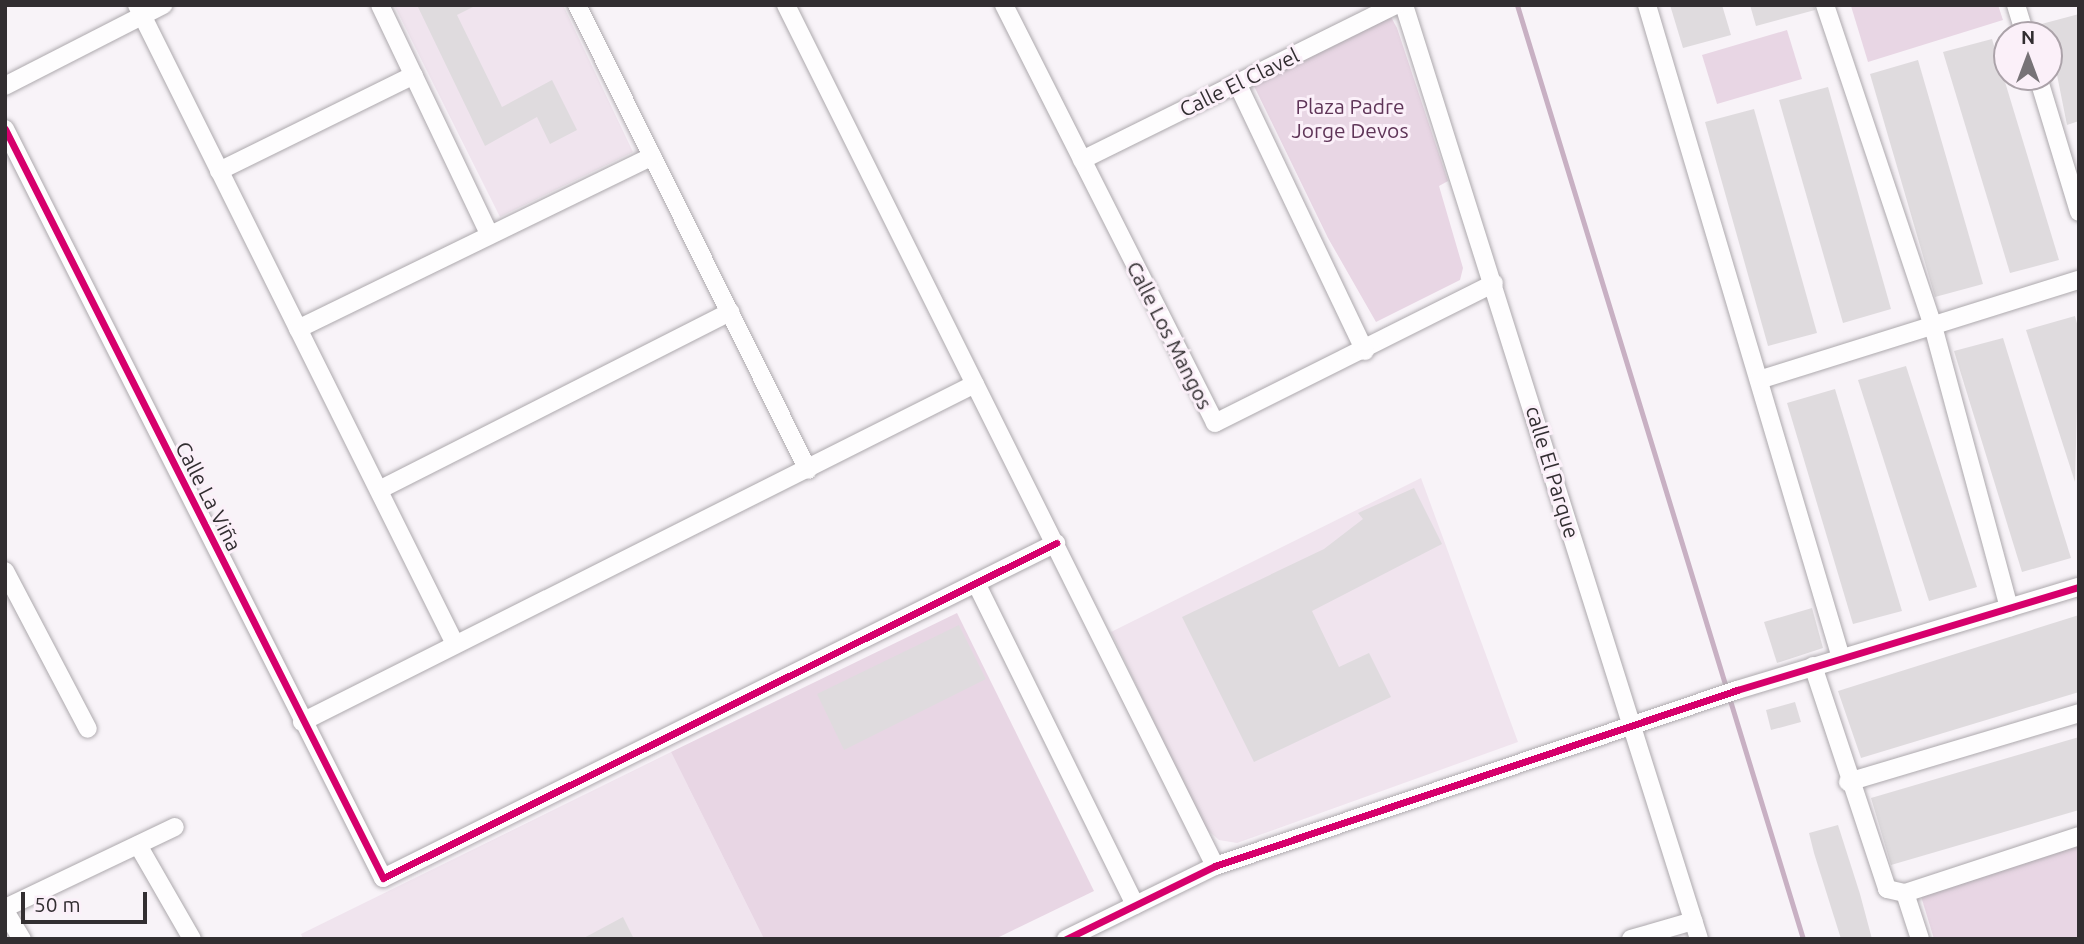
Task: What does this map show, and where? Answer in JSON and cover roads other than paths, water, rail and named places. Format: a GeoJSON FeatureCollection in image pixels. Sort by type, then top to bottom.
{"type":"FeatureCollection","features":[{"type":"Feature","properties":{"kind":"street"},"geometry":{"type":"LineString","coordinates":[[5,86],[139,10],[163,5]]}},
{"type":"Feature","properties":{"kind":"street"},"geometry":{"type":"LineString","coordinates":[[380,5],[489,234]]}},
{"type":"Feature","properties":{"kind":"street"},"geometry":{"type":"LineString","coordinates":[[577,5],[808,470]]}},
{"type":"Feature","properties":{"kind":"street"},"geometry":{"type":"LineString","coordinates":[[786,5],[1215,866]]}},
{"type":"Feature","properties":{"kind":"street","name":"Calle Los Mangos"},"geometry":{"type":"LineString","coordinates":[[1004,5],[1215,423],[1365,351],[1494,284]]}},
{"type":"Feature","properties":{"kind":"street","name":"Calle El Clavel"},"geometry":{"type":"LineString","coordinates":[[1082,160],[1396,5]]}},
{"type":"Feature","properties":{"kind":"street","name":"calle El Parque"},"geometry":{"type":"LineString","coordinates":[[1404,5],[1696,930]]}},
{"type":"Feature","properties":{"kind":"street"},"geometry":{"type":"LineString","coordinates":[[1647,5],[1841,658]]}},
{"type":"Feature","properties":{"kind":"street"},"geometry":{"type":"LineString","coordinates":[[1825,5],[1933,326],[2009,608]]}},
{"type":"Feature","properties":{"kind":"street"},"geometry":{"type":"LineString","coordinates":[[139,10],[456,644]]}},
{"type":"Feature","properties":{"kind":"street"},"geometry":{"type":"LineString","coordinates":[[219,171],[414,75]]}},
{"type":"Feature","properties":{"kind":"street"},"geometry":{"type":"LineString","coordinates":[[1237,83],[1365,351]]}},
{"type":"Feature","properties":{"kind":"street"},"geometry":{"type":"LineString","coordinates":[[2042,91],[2079,212]]}},
{"type":"Feature","properties":{"kind":"street","name":"Calle La Viña"},"geometry":{"type":"LineString","coordinates":[[5,129],[383,878],[978,585]]}},
{"type":"Feature","properties":{"kind":"street"},"geometry":{"type":"LineString","coordinates":[[298,329],[652,156]]}},
{"type":"Feature","properties":{"kind":"street"},"geometry":{"type":"LineString","coordinates":[[1759,380],[2079,281]]}},
{"type":"Feature","properties":{"kind":"street"},"geometry":{"type":"LineString","coordinates":[[379,490],[730,312]]}},
{"type":"Feature","properties":{"kind":"street"},"geometry":{"type":"LineString","coordinates":[[302,722],[975,384]]}},
{"type":"Feature","properties":{"kind":"street"},"geometry":{"type":"LineString","coordinates":[[1056,543],[978,585],[1135,905]]}},
{"type":"Feature","properties":{"kind":"street"},"geometry":{"type":"LineString","coordinates":[[7,578],[88,729]]}},
{"type":"Feature","properties":{"kind":"street"},"geometry":{"type":"LineString","coordinates":[[1066,939],[1215,866],[1737,690],[2079,587]]}},
{"type":"Feature","properties":{"kind":"street"},"geometry":{"type":"LineString","coordinates":[[1813,666],[1848,782],[1886,889],[1905,893],[2079,836]]}},
{"type":"Feature","properties":{"kind":"street"},"geometry":{"type":"LineString","coordinates":[[1848,782],[2079,713]]}},
{"type":"Feature","properties":{"kind":"street"},"geometry":{"type":"LineString","coordinates":[[22,939],[5,910],[175,827]]}},
{"type":"Feature","properties":{"kind":"street"},"geometry":{"type":"LineString","coordinates":[[138,845],[192,939]]}},
{"type":"Feature","properties":{"kind":"street"},"geometry":{"type":"LineString","coordinates":[[1905,893],[1920,939]]}},
{"type":"Feature","properties":{"kind":"street"},"geometry":{"type":"LineString","coordinates":[[1631,939],[1696,930]]}},
{"type":"Feature","properties":{"kind":"waterway"},"geometry":{"type":"LineString","coordinates":[[1517,5],[1803,939]]}},
{"type":"Feature","properties":{"kind":"park label","name":"Plaza Padre Jorge Devos"},"geometry":{"type":"Point","coordinates":[1350,118]}}]}
